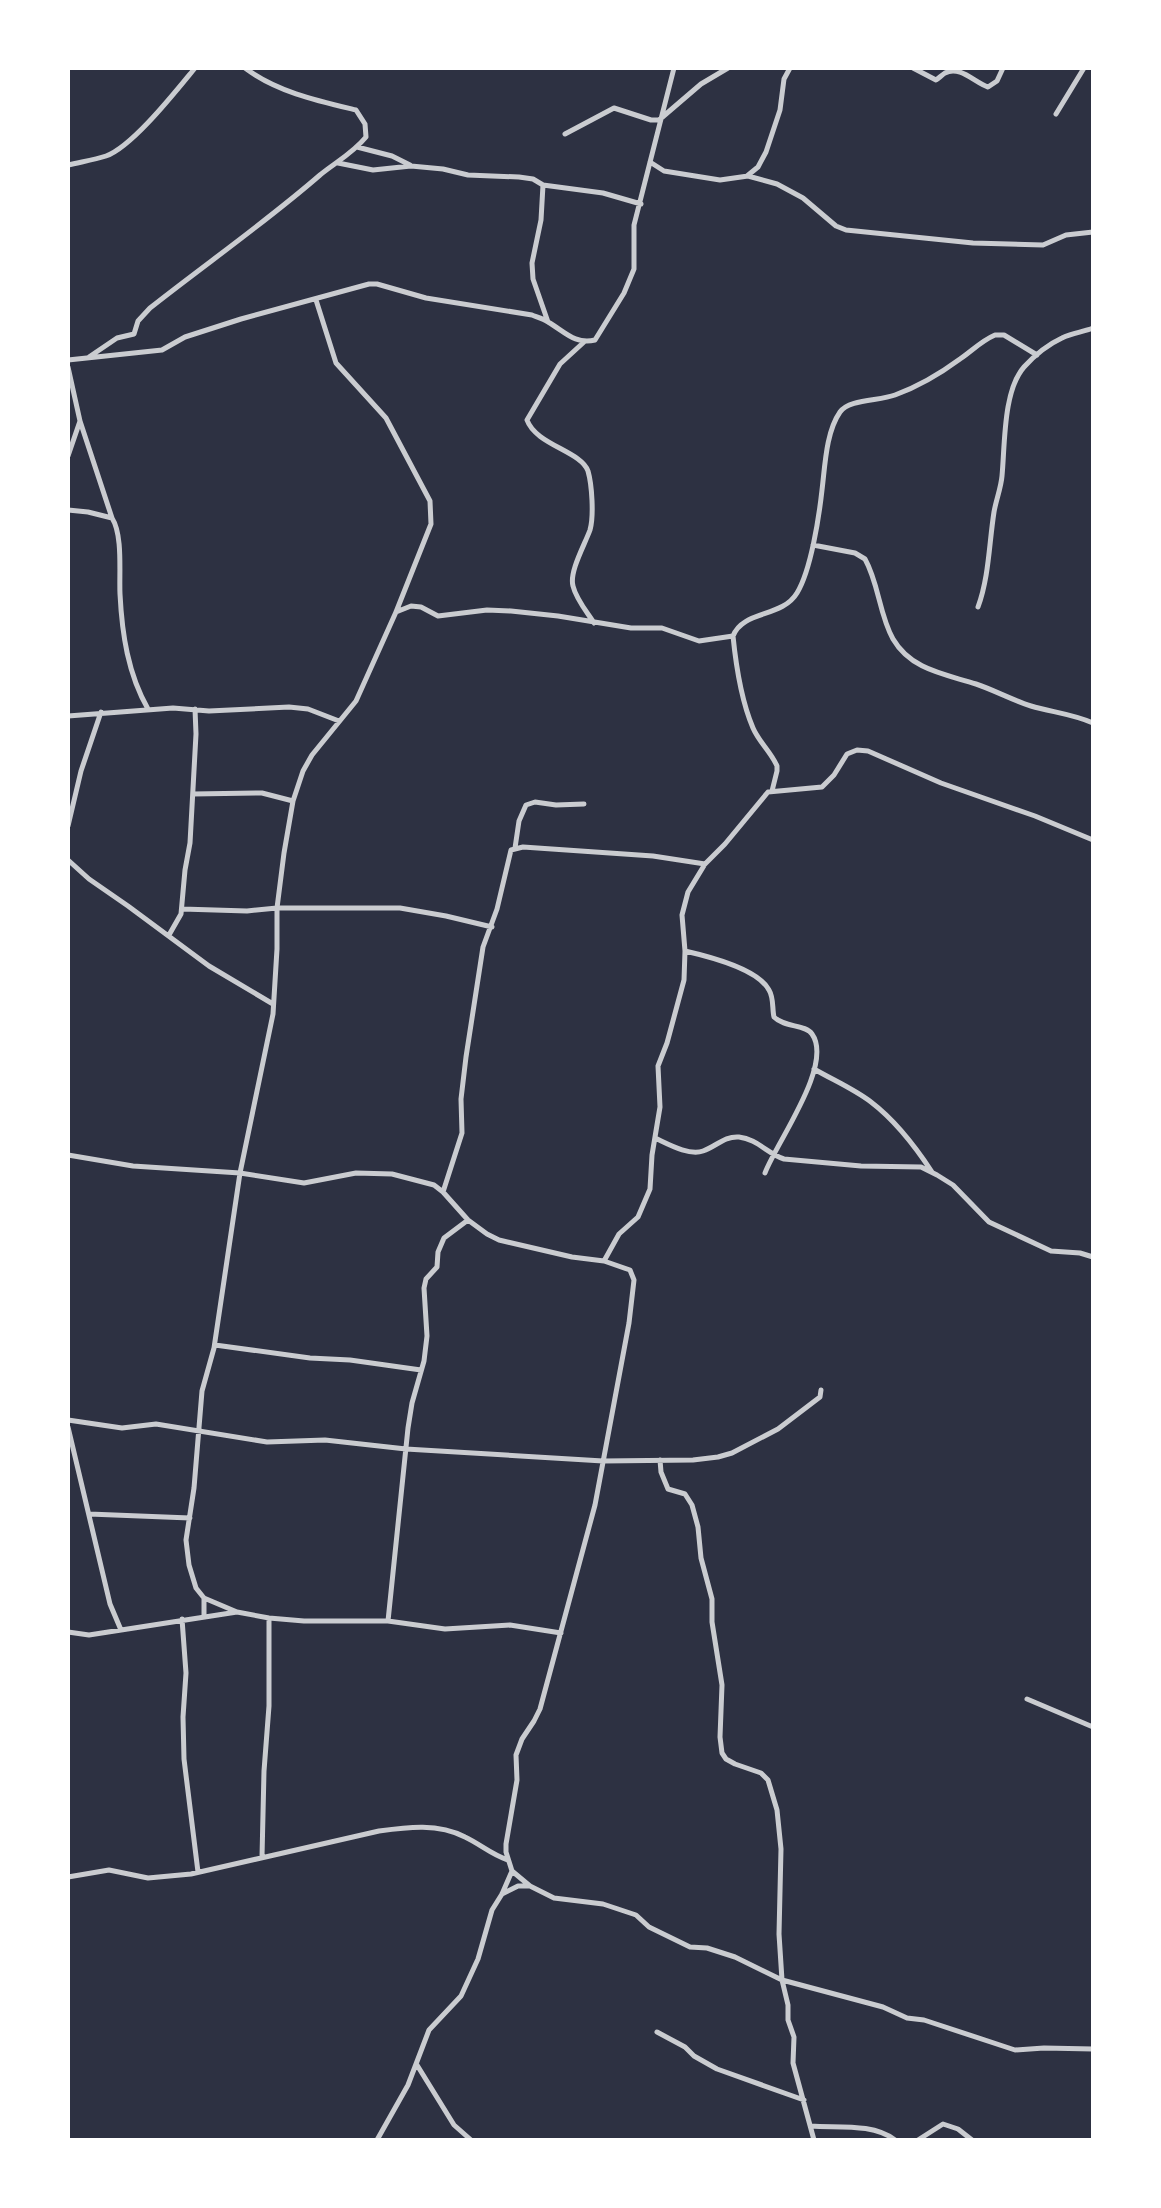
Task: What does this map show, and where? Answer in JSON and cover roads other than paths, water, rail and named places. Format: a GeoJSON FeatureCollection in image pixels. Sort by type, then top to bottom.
{"type":"FeatureCollection","features":[{"type":"Feature","properties":{"kind":"street"},"geometry":{"type":"LineString","coordinates":[[68,165],[105,156],[119,149],[195,68]]}},
{"type":"Feature","properties":{"kind":"street"},"geometry":{"type":"LineString","coordinates":[[89,357],[117,338],[134,334],[138,321],[150,308],[287,204],[366,137],[365,124],[356,110],[316,101],[268,82],[245,68]]}},
{"type":"Feature","properties":{"kind":"street"},"geometry":{"type":"LineString","coordinates":[[68,360],[162,350],[185,337],[241,319],[358,286],[377,284],[426,298],[532,315],[548,321],[562,333],[591,342],[597,339],[631,279],[635,263],[634,225],[674,68]]}},
{"type":"Feature","properties":{"kind":"street"},"geometry":{"type":"LineString","coordinates":[[565,134],[610,108],[659,120],[701,84],[728,68]]}},
{"type":"Feature","properties":{"kind":"street"},"geometry":{"type":"LineString","coordinates":[[746,177],[758,167],[766,152],[780,110],[784,79],[790,68]]}},
{"type":"Feature","properties":{"kind":"street"},"geometry":{"type":"LineString","coordinates":[[913,68],[936,80],[948,72],[960,72],[988,87],[997,81],[1003,68]]}},
{"type":"Feature","properties":{"kind":"street"},"geometry":{"type":"LineString","coordinates":[[1056,114],[1083,70],[1074,68]]}},
{"type":"Feature","properties":{"kind":"street"},"geometry":{"type":"LineString","coordinates":[[357,147],[391,156],[411,166]]}},
{"type":"Feature","properties":{"kind":"street"},"geometry":{"type":"LineString","coordinates":[[650,162],[664,171],[720,180],[756,177],[787,188],[836,226],[846,230],[973,243],[1043,245],[1066,235],[1093,232]]}},
{"type":"Feature","properties":{"kind":"street"},"geometry":{"type":"LineString","coordinates":[[338,163],[373,170],[411,166],[468,175],[519,177],[533,179],[543,185],[603,193],[640,204]]}},
{"type":"Feature","properties":{"kind":"street"},"geometry":{"type":"LineString","coordinates":[[543,185],[541,220],[532,263],[533,279],[548,321]]}},
{"type":"Feature","properties":{"kind":"street"},"geometry":{"type":"LineString","coordinates":[[316,300],[336,363],[386,418],[430,501],[431,524],[396,612],[356,701],[312,755],[303,771],[293,801],[277,908],[277,949],[268,1042],[240,1173],[215,1345],[202,1391],[200,1430],[186,1540],[189,1565],[196,1588],[204,1598],[237,1612],[269,1618],[304,1621],[388,1621],[445,1629],[510,1625],[561,1633]]}},
{"type":"Feature","properties":{"kind":"street"},"geometry":{"type":"LineString","coordinates":[[978,607],[986,582],[1012,393],[1021,372],[1037,355],[1063,337],[1093,328]]}},
{"type":"Feature","properties":{"kind":"street"},"geometry":{"type":"LineString","coordinates":[[772,791],[777,766],[755,733],[749,718],[733,636],[744,621],[774,611],[799,591],[813,545],[824,463],[835,420],[845,406],[895,395],[939,372],[995,335],[1004,335],[1037,355]]}},
{"type":"Feature","properties":{"kind":"street"},"geometry":{"type":"LineString","coordinates":[[584,342],[560,364],[527,420],[537,435],[558,446],[585,466],[588,472],[591,527],[572,580],[575,591],[594,623]]}},
{"type":"Feature","properties":{"kind":"street"},"geometry":{"type":"LineString","coordinates":[[68,367],[80,421],[111,518],[116,525],[121,611],[128,659],[135,684],[148,709]]}},
{"type":"Feature","properties":{"kind":"street"},"geometry":{"type":"LineString","coordinates":[[68,456],[80,421]]}},
{"type":"Feature","properties":{"kind":"street"},"geometry":{"type":"LineString","coordinates":[[68,510],[111,518]]}},
{"type":"Feature","properties":{"kind":"street"},"geometry":{"type":"LineString","coordinates":[[813,545],[855,554],[865,559],[894,640],[904,653],[919,665],[1028,705],[1093,723]]}},
{"type":"Feature","properties":{"kind":"street"},"geometry":{"type":"LineString","coordinates":[[396,612],[411,606],[421,607],[438,616],[487,610],[511,611],[631,628],[662,628],[698,642],[733,636]]}},
{"type":"Feature","properties":{"kind":"street"},"geometry":{"type":"LineString","coordinates":[[68,716],[173,708],[209,711],[298,708],[339,721]]}},
{"type":"Feature","properties":{"kind":"street"},"geometry":{"type":"LineString","coordinates":[[169,935],[179,920],[182,909],[184,870],[192,822],[195,709]]}},
{"type":"Feature","properties":{"kind":"street"},"geometry":{"type":"LineString","coordinates":[[68,826],[81,771],[101,712]]}},
{"type":"Feature","properties":{"kind":"street"},"geometry":{"type":"LineString","coordinates":[[604,1261],[619,1234],[638,1217],[650,1189],[652,1154],[660,1107],[658,1066],[682,988],[685,951],[682,908],[705,864],[725,845],[766,794],[772,791],[822,788],[835,775],[847,754],[857,750],[868,751],[942,783],[1093,840]]}},
{"type":"Feature","properties":{"kind":"street"},"geometry":{"type":"LineString","coordinates":[[193,794],[262,793],[293,801]]}},
{"type":"Feature","properties":{"kind":"street"},"geometry":{"type":"LineString","coordinates":[[515,848],[519,821],[526,805],[535,802],[556,805],[584,804]]}},
{"type":"Feature","properties":{"kind":"street"},"geometry":{"type":"LineString","coordinates":[[443,1192],[461,1143],[461,1099],[477,977],[511,850],[515,848],[653,856],[705,864]]}},
{"type":"Feature","properties":{"kind":"street"},"geometry":{"type":"LineString","coordinates":[[68,860],[89,879],[209,966],[273,1004]]}},
{"type":"Feature","properties":{"kind":"street"},"geometry":{"type":"LineString","coordinates":[[182,909],[247,911],[277,908],[400,908],[492,927]]}},
{"type":"Feature","properties":{"kind":"street"},"geometry":{"type":"LineString","coordinates":[[685,951],[721,960],[762,982],[771,992],[774,1017],[782,1024],[808,1030],[814,1037],[814,1069],[794,1119],[765,1173]]}},
{"type":"Feature","properties":{"kind":"street"},"geometry":{"type":"LineString","coordinates":[[814,1069],[869,1100],[887,1115],[932,1172]]}},
{"type":"Feature","properties":{"kind":"street"},"geometry":{"type":"LineString","coordinates":[[655,1138],[695,1152],[704,1151],[722,1140],[743,1138],[751,1140],[773,1156],[784,1159],[920,1167],[961,1192],[989,1222],[1051,1251],[1080,1253],[1093,1257]]}},
{"type":"Feature","properties":{"kind":"street"},"geometry":{"type":"LineString","coordinates":[[68,1155],[133,1166],[240,1173],[304,1183],[356,1173],[392,1174],[434,1185],[468,1220],[487,1234],[513,1245],[604,1261],[627,1268],[634,1280],[621,1374],[595,1505],[540,1709],[516,1755],[517,1780],[507,1836],[512,1871],[530,1886],[554,1898],[603,1904],[636,1915],[649,1927],[690,1947],[707,1948],[735,1957],[782,1980],[872,2003],[907,2018],[923,2020],[1015,2050],[1093,2049]]}},
{"type":"Feature","properties":{"kind":"street"},"geometry":{"type":"LineString","coordinates":[[388,1621],[412,1403],[427,1336],[424,1288],[426,1279],[436,1267],[444,1238],[468,1220]]}},
{"type":"Feature","properties":{"kind":"street"},"geometry":{"type":"LineString","coordinates":[[215,1345],[421,1370]]}},
{"type":"Feature","properties":{"kind":"street"},"geometry":{"type":"LineString","coordinates":[[68,1420],[122,1428],[156,1424],[267,1442],[325,1440],[603,1461],[693,1460],[732,1453],[778,1429],[820,1396],[821,1390]]}},
{"type":"Feature","properties":{"kind":"street"},"geometry":{"type":"LineString","coordinates":[[68,1427],[110,1604],[121,1630]]}},
{"type":"Feature","properties":{"kind":"street"},"geometry":{"type":"LineString","coordinates":[[660,1460],[661,1472],[668,1489],[685,1494],[692,1505],[698,1527],[701,1558],[712,1599],[712,1622],[722,1685],[722,1753],[726,1759],[761,1773],[768,1780],[777,1810],[781,1849],[779,1934],[782,1980],[788,2005],[788,2020],[794,2037],[793,2063],[814,2140]]}},
{"type":"Feature","properties":{"kind":"street"},"geometry":{"type":"LineString","coordinates":[[89,1514],[190,1518]]}},
{"type":"Feature","properties":{"kind":"street"},"geometry":{"type":"LineString","coordinates":[[204,1598],[204,1616]]}},
{"type":"Feature","properties":{"kind":"street"},"geometry":{"type":"LineString","coordinates":[[68,1632],[89,1635],[237,1612]]}},
{"type":"Feature","properties":{"kind":"street"},"geometry":{"type":"LineString","coordinates":[[262,1857],[269,1706],[269,1618]]}},
{"type":"Feature","properties":{"kind":"street"},"geometry":{"type":"LineString","coordinates":[[181,1619],[186,1673],[184,1759],[198,1872]]}},
{"type":"Feature","properties":{"kind":"street"},"geometry":{"type":"LineString","coordinates":[[1027,1699],[1093,1727]]}},
{"type":"Feature","properties":{"kind":"street"},"geometry":{"type":"LineString","coordinates":[[68,1877],[109,1870],[157,1878],[198,1872],[379,1831],[429,1827],[467,1838],[485,1850],[509,1860]]}},
{"type":"Feature","properties":{"kind":"street"},"geometry":{"type":"LineString","coordinates":[[377,2140],[417,2065],[429,2030],[461,1996],[478,1959],[492,1910],[512,1871]]}},
{"type":"Feature","properties":{"kind":"street"},"geometry":{"type":"LineString","coordinates":[[502,1894],[519,1886],[530,1886]]}},
{"type":"Feature","properties":{"kind":"street"},"geometry":{"type":"LineString","coordinates":[[657,2032],[717,2069],[804,2100]]}},
{"type":"Feature","properties":{"kind":"street"},"geometry":{"type":"LineString","coordinates":[[417,2065],[454,2124],[471,2140]]}},
{"type":"Feature","properties":{"kind":"street"},"geometry":{"type":"LineString","coordinates":[[918,2140],[943,2124],[958,2129],[972,2140]]}},
{"type":"Feature","properties":{"kind":"street"},"geometry":{"type":"LineString","coordinates":[[811,2126],[871,2130],[895,2140]]}}]}
